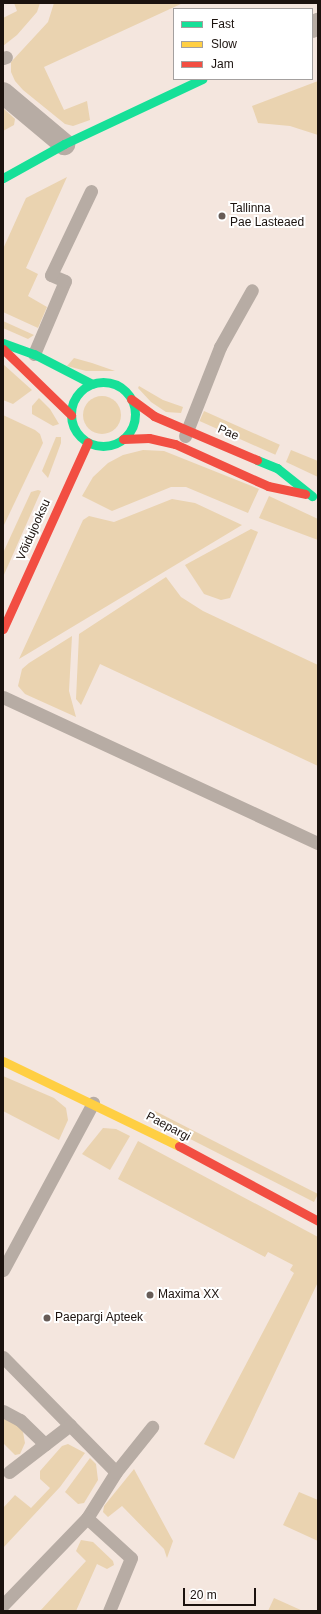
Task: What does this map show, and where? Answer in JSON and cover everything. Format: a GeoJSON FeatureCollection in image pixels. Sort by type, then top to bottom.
{"type":"FeatureCollection","features":[{"type":"Feature","properties":{"kind":"street"},"geometry":{"type":"LineString","coordinates":[[3,178],[64,144],[200,80]]}},
{"type":"Feature","properties":{"kind":"street"},"geometry":{"type":"LineString","coordinates":[[3,92],[64,144]]}},
{"type":"Feature","properties":{"kind":"street"},"geometry":{"type":"LineString","coordinates":[[3,343],[34,354],[92,384],[114,384],[131,399],[134,421],[123,439],[106,446],[88,442],[76,431],[71,415],[3,349]]}},
{"type":"Feature","properties":{"kind":"street"},"geometry":{"type":"LineString","coordinates":[[71,415],[76,397],[92,384]]}},
{"type":"Feature","properties":{"kind":"street","name":"Pae"},"geometry":{"type":"LineString","coordinates":[[131,399],[154,416],[277,468],[315,497]]}},
{"type":"Feature","properties":{"kind":"street","name":"Pae"},"geometry":{"type":"LineString","coordinates":[[123,439],[149,438],[180,446],[268,486],[315,497]]}},
{"type":"Feature","properties":{"kind":"street","name":"Võidujooksu"},"geometry":{"type":"LineString","coordinates":[[3,629],[88,442]]}},
{"type":"Feature","properties":{"kind":"street","name":"Paepargi"},"geometry":{"type":"LineString","coordinates":[[3,1061],[93,1103],[318,1221]]}},
{"type":"Feature","properties":{"kind":"lane"},"geometry":{"type":"LineString","coordinates":[[34,354],[65,280],[51,274],[91,191]]}},
{"type":"Feature","properties":{"kind":"lane"},"geometry":{"type":"LineString","coordinates":[[180,446],[220,347],[252,290]]}},
{"type":"Feature","properties":{"kind":"lane"},"geometry":{"type":"LineString","coordinates":[[3,697],[318,843]]}},
{"type":"Feature","properties":{"kind":"lane"},"geometry":{"type":"LineString","coordinates":[[3,1270],[93,1103]]}},
{"type":"Feature","properties":{"kind":"lane"},"geometry":{"type":"LineString","coordinates":[[3,1357],[116,1472]]}},
{"type":"Feature","properties":{"kind":"lane"},"geometry":{"type":"LineString","coordinates":[[3,1411],[20,1420],[45,1444]]}},
{"type":"Feature","properties":{"kind":"lane"},"geometry":{"type":"LineString","coordinates":[[5,1472],[70,1425]]}},
{"type":"Feature","properties":{"kind":"lane"},"geometry":{"type":"LineString","coordinates":[[3,1605],[88,1518],[116,1472],[152,1427]]}},
{"type":"Feature","properties":{"kind":"lane"},"geometry":{"type":"LineString","coordinates":[[88,1518],[131,1558],[109,1611]]}},
{"type":"Feature","properties":{"kind":"shaded area"},"geometry":{"type":"Polygon","coordinates":[[[14,3],[40,3],[37,12],[17,35],[3,46],[3,18],[17,11],[14,3]]]}},
{"type":"Feature","properties":{"kind":"shaded area"},"geometry":{"type":"Polygon","coordinates":[[[54,3],[183,3],[44,67],[64,110],[87,101],[90,120],[73,126],[65,124],[23,90],[15,81],[11,72],[11,62],[48,22],[54,3]]]}},
{"type":"Feature","properties":{"kind":"shaded area"},"geometry":{"type":"Polygon","coordinates":[[[318,81],[318,135],[290,126],[258,123],[252,106],[318,81]]]}},
{"type":"Feature","properties":{"kind":"shaded area"},"geometry":{"type":"Polygon","coordinates":[[[3,108],[15,119],[14,125],[3,131],[3,108]]]}},
{"type":"Feature","properties":{"kind":"shaded area"},"geometry":{"type":"Polygon","coordinates":[[[67,177],[26,268],[38,274],[28,296],[47,307],[38,328],[3,312],[3,249],[26,198],[67,177]]]}},
{"type":"Feature","properties":{"kind":"shaded area"},"geometry":{"type":"Polygon","coordinates":[[[3,321],[34,335],[28,339],[3,328],[3,321]]]}},
{"type":"Feature","properties":{"kind":"shaded area"},"geometry":{"type":"Polygon","coordinates":[[[74,358],[115,371],[86,371],[67,366],[74,358]]]}},
{"type":"Feature","properties":{"kind":"shaded area"},"geometry":{"type":"Polygon","coordinates":[[[3,364],[32,390],[13,404],[3,400],[3,364]]]}},
{"type":"Feature","properties":{"kind":"shaded area"},"geometry":{"type":"Polygon","coordinates":[[[139,386],[163,400],[183,407],[181,413],[166,412],[151,402],[138,388],[139,386]]]}},
{"type":"Feature","properties":{"kind":"shaded area"},"geometry":{"type":"Polygon","coordinates":[[[98,396],[106,396],[116,401],[120,408],[120,422],[116,429],[106,434],[98,434],[88,429],[86,426],[83,419],[83,411],[88,401],[91,399],[98,396]]]}},
{"type":"Feature","properties":{"kind":"shaded area"},"geometry":{"type":"Polygon","coordinates":[[[39,398],[50,409],[59,424],[53,426],[32,414],[32,406],[39,398]]]}},
{"type":"Feature","properties":{"kind":"shaded area"},"geometry":{"type":"Polygon","coordinates":[[[204,411],[280,445],[275,455],[200,421],[204,411]]]}},
{"type":"Feature","properties":{"kind":"shaded area"},"geometry":{"type":"Polygon","coordinates":[[[3,415],[35,430],[40,434],[43,443],[4,525],[3,415]]]}},
{"type":"Feature","properties":{"kind":"shaded area"},"geometry":{"type":"Polygon","coordinates":[[[56,437],[61,437],[61,443],[48,478],[42,471],[56,437]]]}},
{"type":"Feature","properties":{"kind":"shaded area"},"geometry":{"type":"Polygon","coordinates":[[[143,450],[164,451],[259,489],[248,513],[186,487],[171,487],[112,511],[82,496],[93,477],[108,463],[123,455],[143,450]]]}},
{"type":"Feature","properties":{"kind":"shaded area"},"geometry":{"type":"Polygon","coordinates":[[[291,450],[318,461],[318,477],[286,462],[291,450]]]}},
{"type":"Feature","properties":{"kind":"shaded area"},"geometry":{"type":"Polygon","coordinates":[[[38,490],[41,491],[3,577],[3,553],[31,492],[38,490]]]}},
{"type":"Feature","properties":{"kind":"shaded area"},"geometry":{"type":"Polygon","coordinates":[[[269,496],[318,519],[318,540],[259,518],[269,496]]]}},
{"type":"Feature","properties":{"kind":"shaded area"},"geometry":{"type":"Polygon","coordinates":[[[172,499],[195,503],[242,525],[19,659],[83,520],[89,516],[114,522],[172,499]]]}},
{"type":"Feature","properties":{"kind":"shaded area"},"geometry":{"type":"Polygon","coordinates":[[[251,529],[258,532],[230,598],[221,600],[204,594],[185,565],[251,529]]]}},
{"type":"Feature","properties":{"kind":"shaded area"},"geometry":{"type":"Polygon","coordinates":[[[166,577],[181,597],[203,611],[318,665],[318,766],[100,664],[81,705],[76,699],[79,634],[166,577]]]}},
{"type":"Feature","properties":{"kind":"shaded area"},"geometry":{"type":"Polygon","coordinates":[[[72,636],[69,691],[76,717],[25,694],[18,686],[22,669],[72,636]]]}},
{"type":"Feature","properties":{"kind":"shaded area"},"geometry":{"type":"Polygon","coordinates":[[[3,1076],[54,1098],[66,1108],[68,1120],[59,1140],[3,1111],[3,1076]]]}},
{"type":"Feature","properties":{"kind":"shaded area"},"geometry":{"type":"Polygon","coordinates":[[[155,1111],[318,1194],[314,1202],[151,1119],[155,1111]]]}},
{"type":"Feature","properties":{"kind":"shaded area"},"geometry":{"type":"Polygon","coordinates":[[[103,1128],[116,1129],[130,1136],[110,1170],[82,1154],[103,1128]]]}},
{"type":"Feature","properties":{"kind":"shaded area"},"geometry":{"type":"Polygon","coordinates":[[[138,1141],[318,1237],[318,1282],[234,1459],[204,1444],[294,1273],[290,1270],[293,1265],[268,1252],[265,1257],[118,1179],[138,1141]]]}},
{"type":"Feature","properties":{"kind":"shaded area"},"geometry":{"type":"Polygon","coordinates":[[[3,1417],[20,1426],[23,1432],[25,1443],[20,1454],[15,1455],[3,1443],[3,1417]]]}},
{"type":"Feature","properties":{"kind":"shaded area"},"geometry":{"type":"Polygon","coordinates":[[[68,1444],[85,1453],[60,1487],[3,1548],[3,1508],[15,1495],[31,1508],[50,1488],[40,1479],[40,1471],[62,1446],[68,1444]]]}},
{"type":"Feature","properties":{"kind":"shaded area"},"geometry":{"type":"Polygon","coordinates":[[[90,1458],[96,1464],[98,1480],[84,1503],[78,1504],[65,1492],[90,1458]]]}},
{"type":"Feature","properties":{"kind":"shaded area"},"geometry":{"type":"Polygon","coordinates":[[[134,1469],[173,1541],[167,1558],[164,1549],[122,1506],[108,1517],[103,1512],[104,1506],[134,1469]]]}},
{"type":"Feature","properties":{"kind":"shaded area"},"geometry":{"type":"Polygon","coordinates":[[[299,1492],[318,1500],[318,1541],[283,1525],[299,1492]]]}},
{"type":"Feature","properties":{"kind":"shaded area"},"geometry":{"type":"Polygon","coordinates":[[[81,1540],[93,1542],[113,1561],[114,1565],[107,1569],[97,1564],[76,1611],[40,1611],[86,1561],[76,1551],[81,1540]]]}},
{"type":"Feature","properties":{"kind":"shaded area"},"geometry":{"type":"Polygon","coordinates":[[[274,1598],[303,1611],[268,1611],[274,1598]]]}},
{"type":"Feature","properties":{"kind":"traffic: fast"},"geometry":{"type":"LineString","coordinates":[[3,178],[64,144],[200,80]]}},
{"type":"Feature","properties":{"kind":"traffic: fast"},"geometry":{"type":"LineString","coordinates":[[3,343],[34,354],[92,384]]}},
{"type":"Feature","properties":{"kind":"traffic: fast"},"geometry":{"type":"LineString","coordinates":[[103,382],[121,388],[129,396],[135,414],[129,432],[121,440],[103,446],[85,440],[77,432],[71,414],[77,396],[85,388],[103,382]]}},
{"type":"Feature","properties":{"kind":"traffic: fast"},"geometry":{"type":"LineString","coordinates":[[257,460],[277,468],[312,496]]}},
{"type":"Feature","properties":{"kind":"traffic: slow"},"geometry":{"type":"LineString","coordinates":[[3,1061],[179,1146]]}},
{"type":"Feature","properties":{"kind":"traffic: jam"},"geometry":{"type":"LineString","coordinates":[[3,349],[71,415]]}},
{"type":"Feature","properties":{"kind":"traffic: jam"},"geometry":{"type":"LineString","coordinates":[[131,399],[154,416],[257,460]]}},
{"type":"Feature","properties":{"kind":"traffic: jam"},"geometry":{"type":"LineString","coordinates":[[123,439],[149,438],[175,444],[268,486],[305,494]]}},
{"type":"Feature","properties":{"kind":"traffic: jam"},"geometry":{"type":"LineString","coordinates":[[3,629],[88,442]]}},
{"type":"Feature","properties":{"kind":"traffic: jam"},"geometry":{"type":"LineString","coordinates":[[179,1146],[318,1221]]}},
{"type":"Feature","properties":{"kind":"place","name":"Tallinna Pae Lasteaed"},"geometry":{"type":"Point","coordinates":[222,216]}},
{"type":"Feature","properties":{"kind":"place","name":"Maxima XX"},"geometry":{"type":"Point","coordinates":[150,1295]}},
{"type":"Feature","properties":{"kind":"place","name":"Paepargi Apteek"},"geometry":{"type":"Point","coordinates":[47,1318]}}]}
